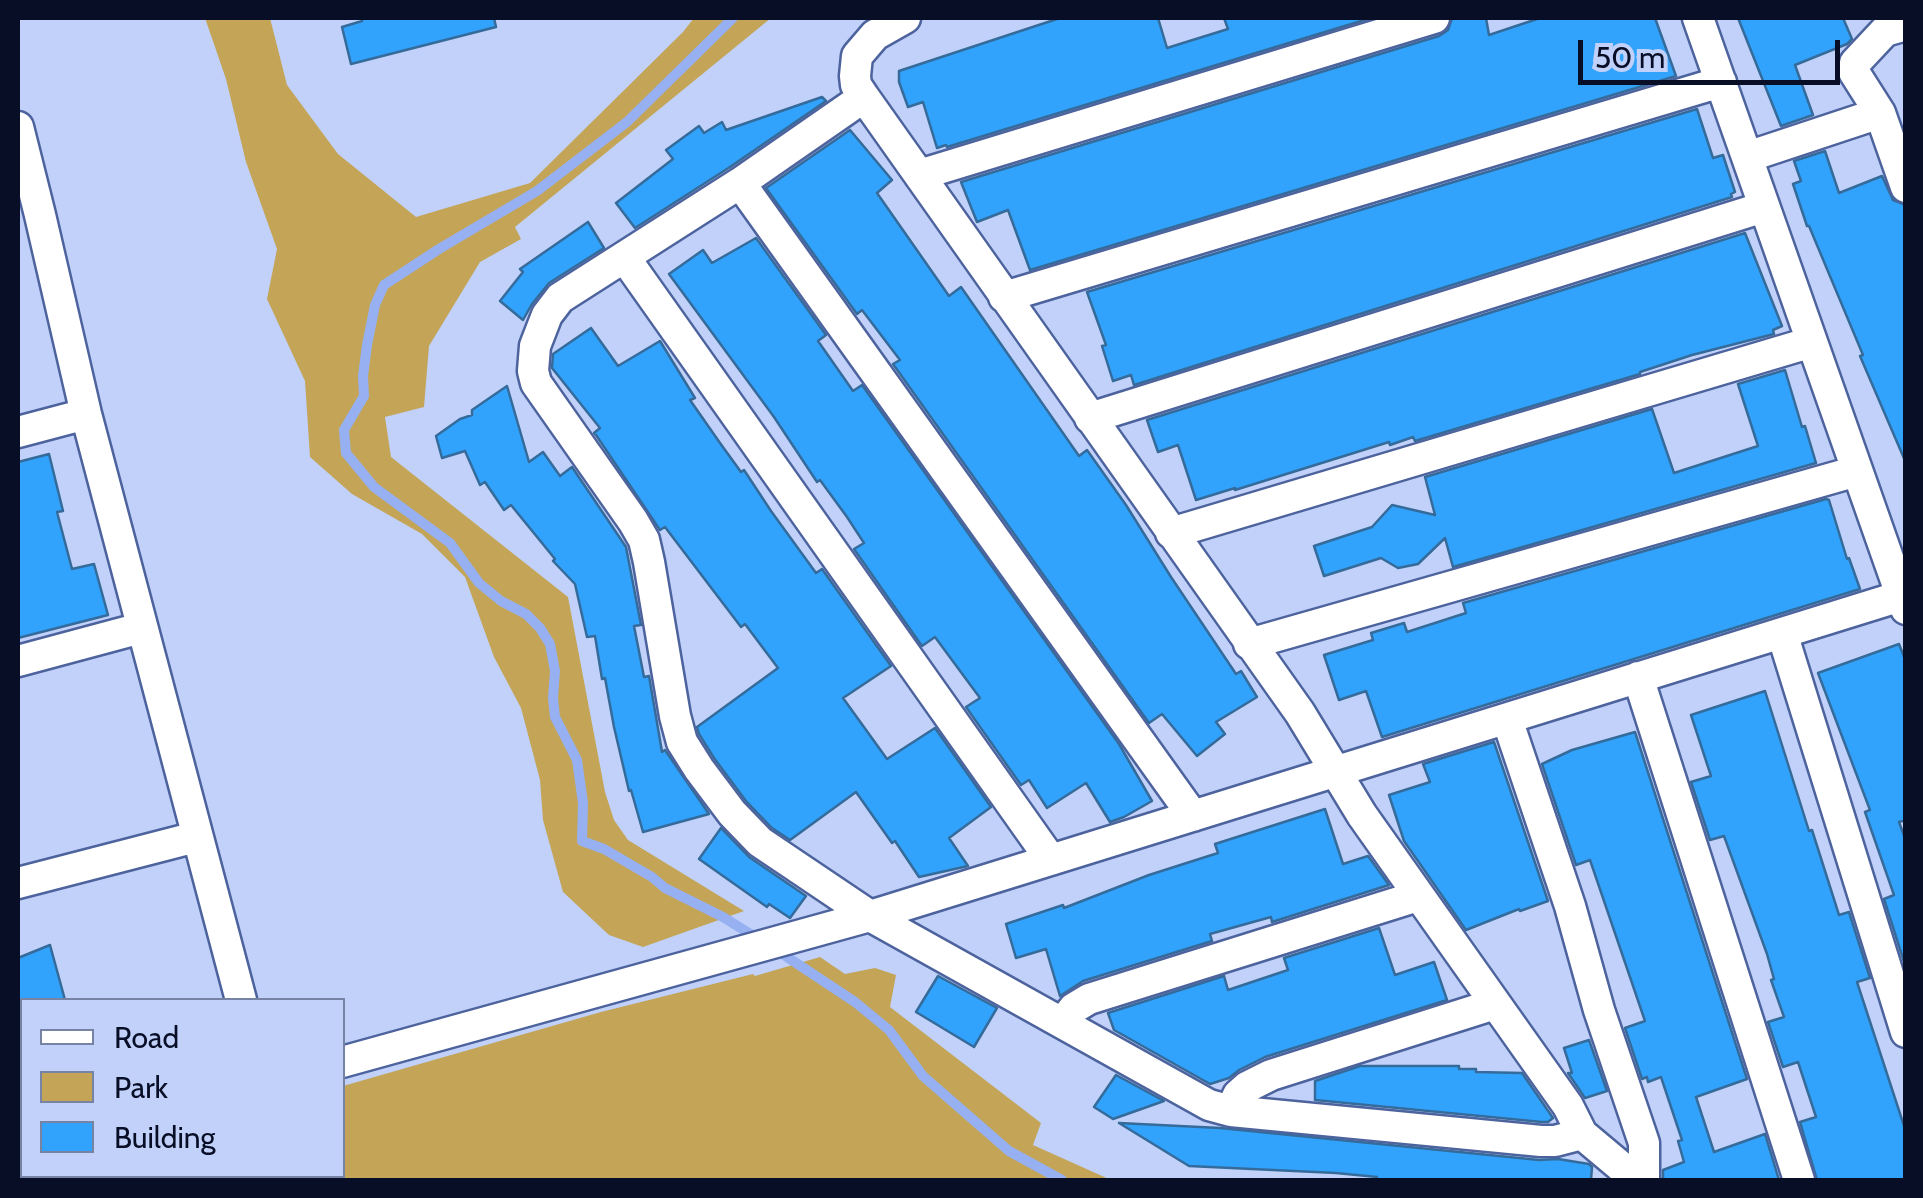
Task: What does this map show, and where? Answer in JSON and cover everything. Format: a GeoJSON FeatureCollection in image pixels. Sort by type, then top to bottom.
{"type":"FeatureCollection","features":[{"type":"Feature","properties":{"kind":"street"},"geometry":{"type":"LineString","coordinates":[[905,18],[874,35],[857,56],[856,85],[1300,713],[1362,815],[1568,1106],[1582,1134],[1634,1180]]}},
{"type":"Feature","properties":{"kind":"street"},"geometry":{"type":"LineString","coordinates":[[919,175],[1434,18]]}},
{"type":"Feature","properties":{"kind":"street"},"geometry":{"type":"LineString","coordinates":[[345,1061],[870,916],[1782,633],[1904,602],[1698,18]]}},
{"type":"Feature","properties":{"kind":"street"},"geometry":{"type":"LineString","coordinates":[[1906,26],[1885,31],[1855,63],[1854,72],[1880,113],[1906,186]]}},
{"type":"Feature","properties":{"kind":"street"},"geometry":{"type":"LineString","coordinates":[[1004,296],[1720,82]]}},
{"type":"Feature","properties":{"kind":"street"},"geometry":{"type":"LineString","coordinates":[[864,97],[740,183],[571,290],[553,305],[535,346],[536,382],[644,540],[675,716],[690,756],[732,813],[760,842],[870,916],[1208,1105],[1541,1141],[1582,1134]]}},
{"type":"Feature","properties":{"kind":"street"},"geometry":{"type":"LineString","coordinates":[[1747,157],[1880,113]]}},
{"type":"Feature","properties":{"kind":"street"},"geometry":{"type":"LineString","coordinates":[[18,128],[29,218],[86,414],[239,998]]}},
{"type":"Feature","properties":{"kind":"street"},"geometry":{"type":"LineString","coordinates":[[740,183],[1193,816]]}},
{"type":"Feature","properties":{"kind":"street"},"geometry":{"type":"LineString","coordinates":[[1090,418],[1764,207]]}},
{"type":"Feature","properties":{"kind":"street"},"geometry":{"type":"LineString","coordinates":[[625,258],[1051,860]]}},
{"type":"Feature","properties":{"kind":"street"},"geometry":{"type":"LineString","coordinates":[[1171,533],[1812,342]]}},
{"type":"Feature","properties":{"kind":"street"},"geometry":{"type":"LineString","coordinates":[[18,432],[86,414]]}},
{"type":"Feature","properties":{"kind":"street"},"geometry":{"type":"LineString","coordinates":[[1250,644],[1857,471]]}},
{"type":"Feature","properties":{"kind":"street"},"geometry":{"type":"LineString","coordinates":[[18,661],[142,628]]}},
{"type":"Feature","properties":{"kind":"street"},"geometry":{"type":"LineString","coordinates":[[1782,633],[1906,1032]]}},
{"type":"Feature","properties":{"kind":"street"},"geometry":{"type":"LineString","coordinates":[[1638,678],[1798,1180]]}},
{"type":"Feature","properties":{"kind":"street"},"geometry":{"type":"LineString","coordinates":[[1507,719],[1644,1142],[1644,1180]]}},
{"type":"Feature","properties":{"kind":"street"},"geometry":{"type":"LineString","coordinates":[[18,883],[196,837]]}},
{"type":"Feature","properties":{"kind":"street"},"geometry":{"type":"LineString","coordinates":[[1063,1022],[1089,998],[1418,896]]}},
{"type":"Feature","properties":{"kind":"street"},"geometry":{"type":"LineString","coordinates":[[1231,1110],[1238,1096],[1271,1074],[1496,1004]]}},
{"type":"Feature","properties":{"kind":"green space"},"geometry":{"type":"Polygon","coordinates":[[[205,18],[270,18],[287,85],[338,154],[416,217],[530,183],[694,18],[771,18],[515,227],[521,239],[480,262],[429,346],[424,407],[385,417],[391,457],[568,597],[605,792],[614,820],[628,840],[744,911],[643,947],[609,935],[563,892],[543,820],[540,780],[521,708],[494,657],[465,577],[422,534],[352,494],[310,457],[305,381],[267,299],[277,249],[246,162],[226,79],[205,18]]]}},
{"type":"Feature","properties":{"kind":"green space"},"geometry":{"type":"Polygon","coordinates":[[[820,957],[845,974],[875,968],[896,975],[890,1007],[1041,1123],[1033,1145],[1111,1180],[36,1178],[345,1178],[345,1085],[601,1012],[820,957]]]}},
{"type":"Feature","properties":{"kind":"building"},"geometry":{"type":"Polygon","coordinates":[[[361,18],[494,18],[496,27],[351,64],[342,27],[362,21],[361,18]]]}},
{"type":"Feature","properties":{"kind":"building"},"geometry":{"type":"Polygon","coordinates":[[[1060,18],[1158,18],[1167,48],[1228,29],[1224,18],[1371,18],[937,148],[923,102],[908,107],[899,71],[1060,18]]]}},
{"type":"Feature","properties":{"kind":"building"},"geometry":{"type":"Polygon","coordinates":[[[1452,18],[1486,18],[1489,35],[1540,18],[1655,18],[1676,76],[1030,270],[1008,210],[977,222],[961,182],[1439,36],[1448,30],[1452,18]]]}},
{"type":"Feature","properties":{"kind":"building"},"geometry":{"type":"Polygon","coordinates":[[[1738,18],[1843,18],[1852,39],[1847,44],[1795,65],[1813,115],[1781,126],[1738,18]]]}},
{"type":"Feature","properties":{"kind":"building"},"geometry":{"type":"Polygon","coordinates":[[[822,97],[826,101],[635,228],[616,203],[673,159],[666,150],[699,126],[704,133],[722,122],[726,130],[822,97]]]}},
{"type":"Feature","properties":{"kind":"building"},"geometry":{"type":"Polygon","coordinates":[[[1697,109],[1713,158],[1723,155],[1735,192],[1732,197],[1134,385],[1131,375],[1113,381],[1102,346],[1106,345],[1087,292],[1697,109]]]}},
{"type":"Feature","properties":{"kind":"building"},"geometry":{"type":"Polygon","coordinates":[[[850,130],[892,180],[877,193],[949,296],[961,287],[1079,456],[1087,450],[1236,674],[1241,671],[1257,697],[1216,722],[1225,734],[1197,756],[1162,714],[1149,723],[893,364],[900,360],[862,310],[857,314],[766,188],[850,130]]]}},
{"type":"Feature","properties":{"kind":"building"},"geometry":{"type":"Polygon","coordinates":[[[1825,151],[1839,193],[1882,176],[1893,200],[1906,205],[1906,463],[1793,184],[1801,181],[1794,161],[1825,151]]]}},
{"type":"Feature","properties":{"kind":"building"},"geometry":{"type":"Polygon","coordinates":[[[588,222],[604,248],[549,283],[523,320],[500,301],[523,272],[520,269],[588,222]]]}},
{"type":"Feature","properties":{"kind":"building"},"geometry":{"type":"Polygon","coordinates":[[[1745,233],[1782,326],[1773,330],[1774,334],[1692,355],[1415,441],[1413,437],[1390,445],[1389,442],[1196,500],[1178,445],[1158,452],[1147,420],[1745,233]]]}},
{"type":"Feature","properties":{"kind":"building"},"geometry":{"type":"Polygon","coordinates":[[[756,238],[826,335],[818,341],[853,391],[862,385],[1119,744],[1152,801],[1110,822],[1086,783],[1047,808],[1029,780],[1021,785],[966,707],[980,698],[935,637],[922,646],[854,549],[864,543],[847,517],[820,480],[817,482],[669,274],[703,250],[712,263],[756,238]]]}},
{"type":"Feature","properties":{"kind":"building"},"geometry":{"type":"Polygon","coordinates":[[[591,328],[618,366],[660,341],[695,398],[690,400],[720,443],[741,472],[744,470],[816,573],[822,569],[891,666],[843,698],[887,759],[935,728],[991,807],[949,838],[968,866],[919,877],[856,792],[790,840],[746,801],[714,758],[697,727],[778,668],[745,624],[741,627],[665,527],[660,530],[594,433],[600,428],[552,368],[553,354],[591,328]]]}},
{"type":"Feature","properties":{"kind":"building"},"geometry":{"type":"Polygon","coordinates":[[[1785,370],[1816,463],[1453,567],[1445,538],[1418,564],[1398,568],[1381,558],[1324,576],[1314,546],[1372,527],[1392,505],[1435,515],[1425,477],[1652,409],[1674,473],[1758,446],[1738,384],[1785,370]]]}},
{"type":"Feature","properties":{"kind":"building"},"geometry":{"type":"Polygon","coordinates":[[[507,386],[529,462],[543,452],[560,476],[572,467],[626,547],[641,625],[634,626],[644,677],[649,676],[662,752],[665,750],[709,814],[643,832],[629,791],[595,636],[587,637],[575,584],[511,505],[504,510],[485,482],[480,485],[465,451],[442,458],[436,436],[472,415],[472,410],[507,386]]]}},
{"type":"Feature","properties":{"kind":"building"},"geometry":{"type":"Polygon","coordinates":[[[49,454],[63,511],[57,512],[72,569],[94,564],[108,615],[18,638],[18,462],[49,454]]]}},
{"type":"Feature","properties":{"kind":"building"},"geometry":{"type":"Polygon","coordinates":[[[1826,499],[1860,589],[1382,737],[1366,691],[1339,700],[1324,655],[1373,640],[1371,633],[1404,623],[1407,632],[1466,613],[1463,603],[1826,499]]]}},
{"type":"Feature","properties":{"kind":"building"},"geometry":{"type":"Polygon","coordinates":[[[1899,644],[1906,662],[1906,820],[1899,822],[1906,841],[1905,965],[1884,899],[1894,895],[1865,812],[1870,810],[1818,673],[1899,644]]]}},
{"type":"Feature","properties":{"kind":"building"},"geometry":{"type":"Polygon","coordinates":[[[1765,691],[1839,915],[1849,912],[1870,978],[1857,982],[1906,1132],[1906,1180],[1817,1180],[1800,1122],[1816,1117],[1798,1062],[1783,1067],[1768,1022],[1784,1017],[1767,954],[1724,836],[1710,840],[1691,782],[1711,776],[1691,715],[1765,691]]]}},
{"type":"Feature","properties":{"kind":"building"},"geometry":{"type":"Polygon","coordinates":[[[1635,732],[1747,1079],[1696,1097],[1714,1152],[1765,1134],[1779,1180],[1663,1180],[1663,1170],[1684,1162],[1678,1141],[1682,1140],[1661,1077],[1648,1082],[1647,1077],[1642,1079],[1625,1028],[1645,1021],[1590,860],[1576,865],[1542,764],[1572,750],[1635,732]]]}},
{"type":"Feature","properties":{"kind":"building"},"geometry":{"type":"Polygon","coordinates":[[[1494,742],[1548,901],[1466,930],[1404,841],[1389,795],[1430,782],[1423,764],[1494,742]]]}},
{"type":"Feature","properties":{"kind":"building"},"geometry":{"type":"Polygon","coordinates":[[[1325,809],[1343,864],[1368,856],[1389,885],[1272,922],[1271,917],[1210,934],[1212,941],[1083,981],[1060,996],[1046,949],[1016,958],[1006,924],[1063,905],[1064,908],[1218,853],[1215,844],[1325,809]]]}},
{"type":"Feature","properties":{"kind":"building"},"geometry":{"type":"Polygon","coordinates":[[[721,828],[749,857],[806,896],[790,918],[769,904],[767,907],[699,859],[721,828]]]}},
{"type":"Feature","properties":{"kind":"building"},"geometry":{"type":"Polygon","coordinates":[[[1379,928],[1395,975],[1434,962],[1447,1000],[1265,1057],[1210,1084],[1114,1030],[1108,1013],[1224,976],[1228,990],[1288,970],[1284,958],[1379,928]]]}},
{"type":"Feature","properties":{"kind":"building"},"geometry":{"type":"Polygon","coordinates":[[[50,945],[64,998],[18,1000],[18,958],[50,945]]]}},
{"type":"Feature","properties":{"kind":"building"},"geometry":{"type":"Polygon","coordinates":[[[938,976],[997,1008],[974,1047],[916,1012],[938,976]]]}},
{"type":"Feature","properties":{"kind":"building"},"geometry":{"type":"Polygon","coordinates":[[[1589,1040],[1607,1091],[1585,1098],[1568,1073],[1572,1073],[1564,1048],[1589,1040]]]}},
{"type":"Feature","properties":{"kind":"building"},"geometry":{"type":"Polygon","coordinates":[[[1360,1066],[1459,1066],[1476,1072],[1522,1073],[1553,1118],[1542,1122],[1315,1100],[1315,1081],[1360,1066]]]}},
{"type":"Feature","properties":{"kind":"building"},"geometry":{"type":"Polygon","coordinates":[[[1116,1075],[1164,1101],[1113,1119],[1094,1107],[1116,1075]]]}},
{"type":"Feature","properties":{"kind":"building"},"geometry":{"type":"Polygon","coordinates":[[[1119,1123],[1220,1128],[1558,1159],[1589,1164],[1591,1180],[1376,1180],[1377,1177],[1336,1173],[1189,1166],[1119,1123]]]}},
{"type":"Feature","properties":{"kind":"waterway"},"geometry":{"type":"LineString","coordinates":[[733,18],[627,122],[537,191],[384,285],[375,305],[367,345],[364,396],[344,430],[346,453],[374,487],[450,543],[479,583],[526,614],[550,644],[555,671],[555,717],[577,760],[583,803],[582,841],[604,849],[760,940]]}},
{"type":"Feature","properties":{"kind":"waterway"},"geometry":{"type":"LineString","coordinates":[[775,949],[855,1002],[889,1030],[923,1076],[1009,1151],[1062,1180]]}}]}
